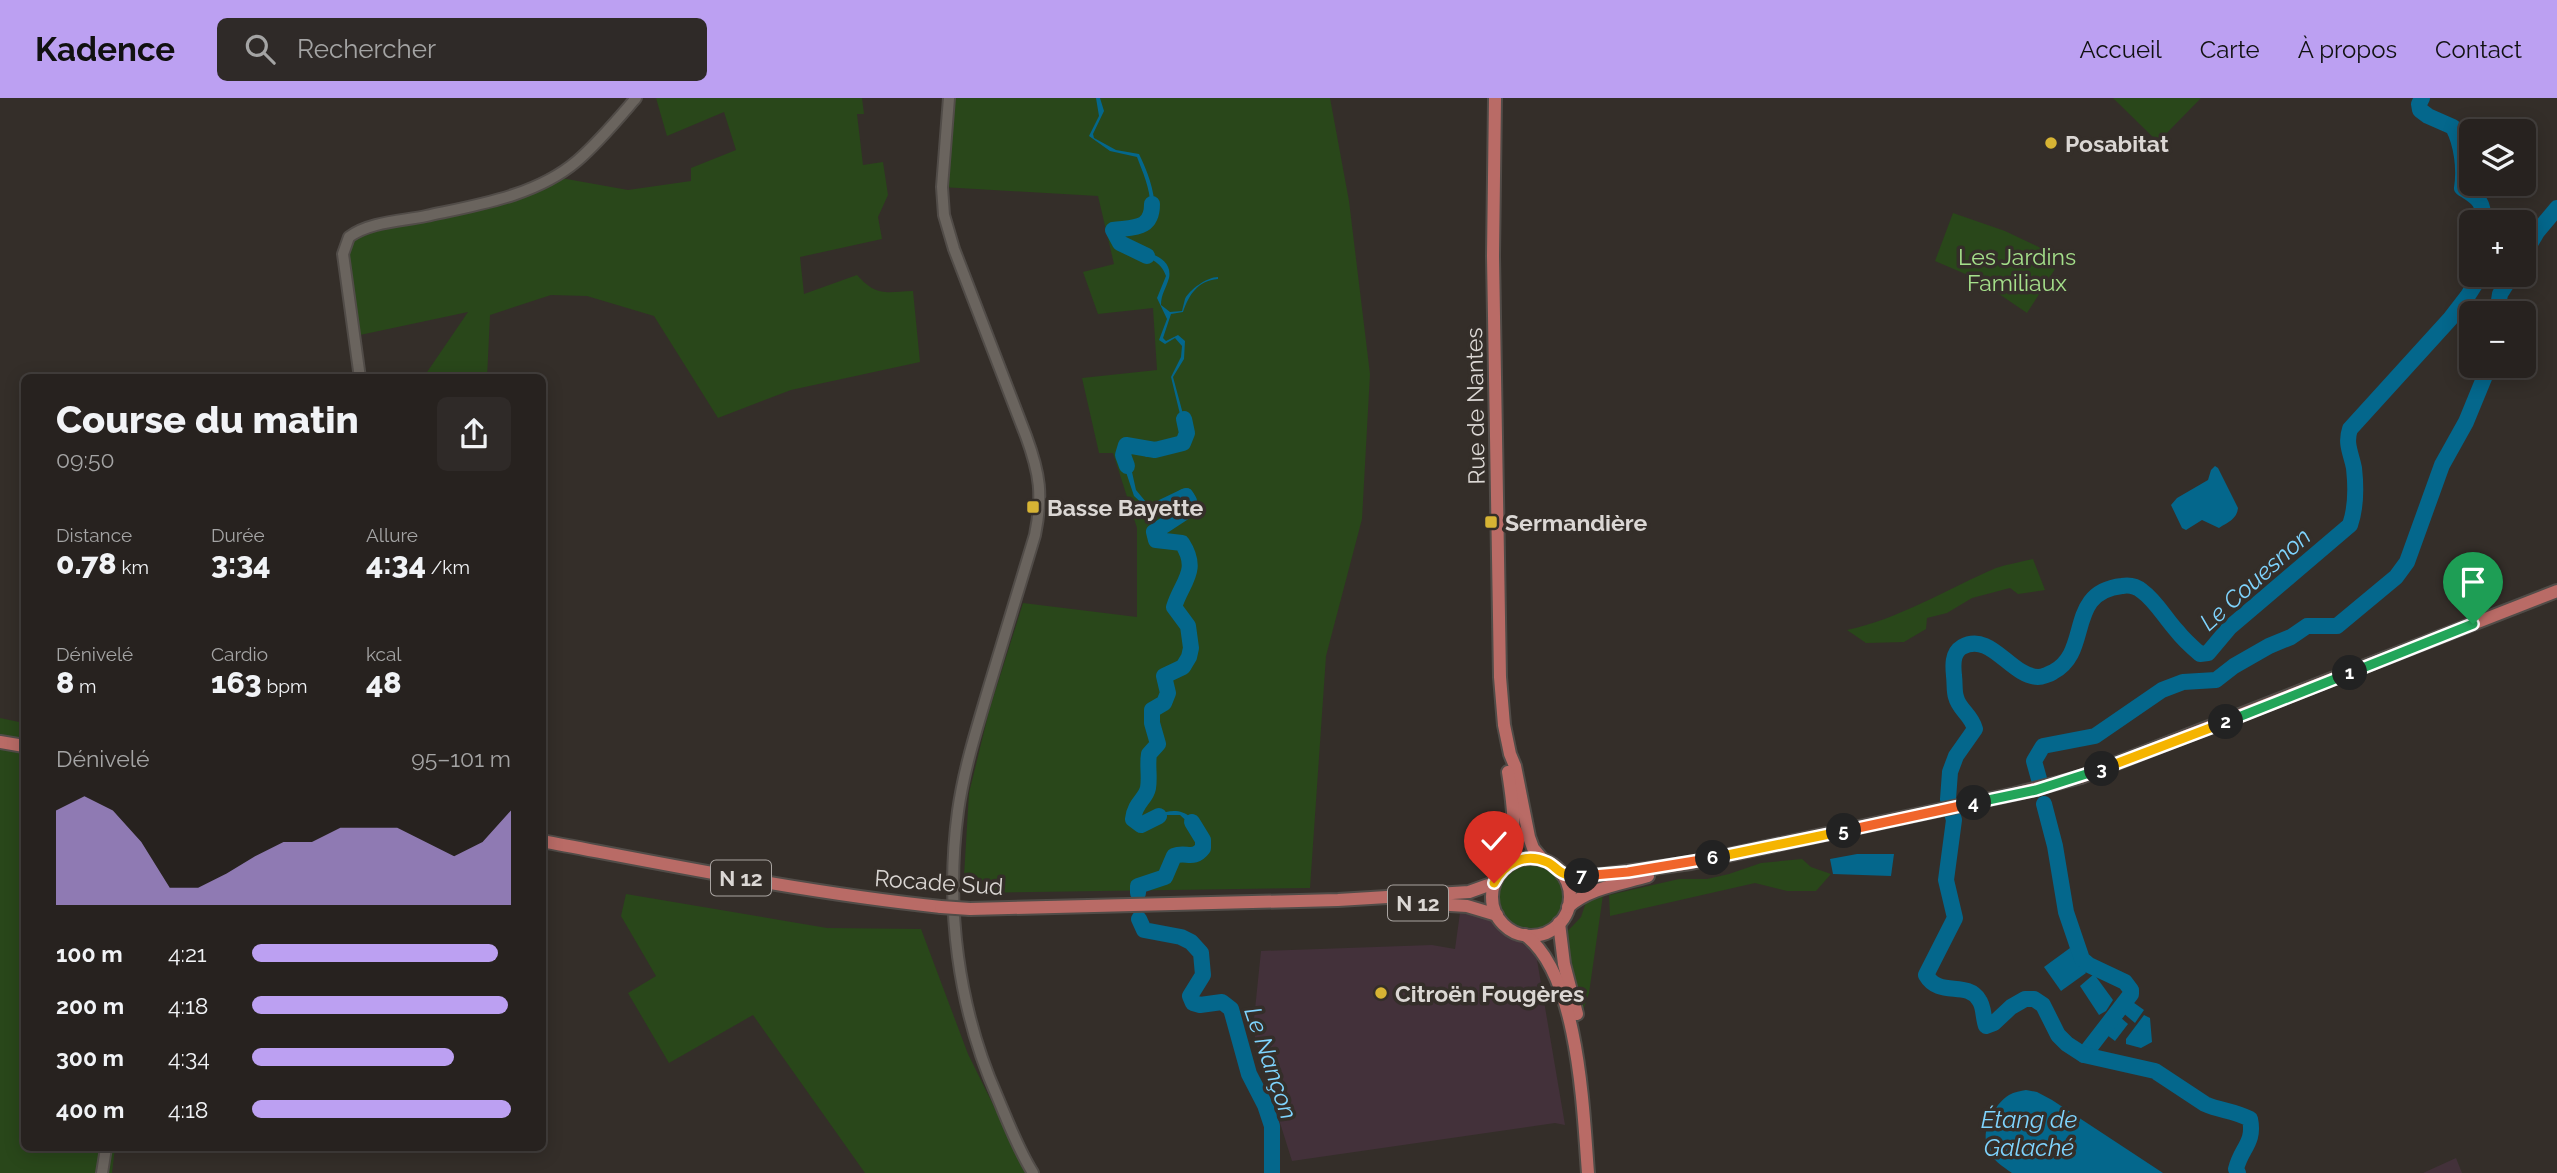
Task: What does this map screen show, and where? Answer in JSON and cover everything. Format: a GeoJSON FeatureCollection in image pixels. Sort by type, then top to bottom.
{"type":"FeatureCollection","features":[{"type":"Feature","properties":{"kind":"main road","name":"Rue de Nantes"},"geometry":{"type":"LineString","coordinates":[[1495,98],[1493,256],[1500,677],[1503,718],[1510,754],[1515,766],[1530,841],[1542,860]]}},
{"type":"Feature","properties":{"kind":"main road"},"geometry":{"type":"LineString","coordinates":[[1562,874],[1593,876],[1691,863],[2036,790],[2081,777],[2557,591]]}},
{"type":"Feature","properties":{"kind":"main road"},"geometry":{"type":"LineString","coordinates":[[0,742],[21,746]]}},
{"type":"Feature","properties":{"kind":"main road","name":"Rue de Nantes"},"geometry":{"type":"LineString","coordinates":[[1506,867],[1514,843],[1507,763],[1510,754]]}},
{"type":"Feature","properties":{"kind":"main road","name":"Rocade Sud"},"geometry":{"type":"LineString","coordinates":[[546,842],[873,900],[970,909],[1338,900],[1469,892],[1494,883]]}},
{"type":"Feature","properties":{"kind":"main road"},"geometry":{"type":"LineString","coordinates":[[1568,907],[1569,893],[1562,874],[1553,865],[1542,860],[1523,859],[1506,867],[1494,883],[1492,899],[1497,915],[1508,929],[1525,935],[1545,954],[1575,1024]]}},
{"type":"Feature","properties":{"kind":"main road"},"geometry":{"type":"LineString","coordinates":[[1525,935],[1544,933],[1559,923],[1568,907],[1576,900],[1593,892],[1691,863]]}},
{"type":"Feature","properties":{"kind":"main road","name":"Rocade Sud"},"geometry":{"type":"LineString","coordinates":[[1338,900],[1466,906],[1497,915]]}},
{"type":"Feature","properties":{"kind":"main road"},"geometry":{"type":"LineString","coordinates":[[1559,923],[1575,1024],[1588,1173]]}},
{"type":"Feature","properties":{"kind":"street"},"geometry":{"type":"LineString","coordinates":[[359,374],[343,254],[349,237],[369,228],[483,203],[520,192],[547,180],[575,163],[636,98]]}},
{"type":"Feature","properties":{"kind":"street"},"geometry":{"type":"LineString","coordinates":[[949,98],[942,175],[944,215],[954,249],[1037,466],[1041,485],[1035,535],[968,756],[958,811],[953,892],[961,978],[973,1030],[988,1076],[1024,1160],[1033,1173]]}},
{"type":"Feature","properties":{"kind":"street"},"geometry":{"type":"LineString","coordinates":[[102,1173],[106,1151]]}},
{"type":"Feature","properties":{"kind":"shaded area"},"geometry":{"type":"Polygon","coordinates":[[[1460,913],[1487,916],[1536,954],[1565,1125],[1555,1123],[1292,1161],[1253,1029],[1261,951],[1432,945],[1455,949],[1460,913]]]}},
{"type":"Feature","properties":{"kind":"shaded area"},"geometry":{"type":"Polygon","coordinates":[[[2456,1158],[2462,1173],[2423,1173],[2456,1158]]]}},
{"type":"Feature","properties":{"kind":"green space"},"geometry":{"type":"Polygon","coordinates":[[[656,98],[862,98],[864,114],[857,114],[863,165],[883,162],[888,195],[878,217],[882,239],[800,257],[804,294],[857,275],[870,287],[882,292],[913,291],[920,362],[791,390],[718,418],[654,316],[587,296],[551,295],[490,315],[487,374],[426,374],[468,312],[360,335],[347,254],[350,242],[362,233],[500,206],[561,178],[628,190],[691,181],[691,168],[736,150],[724,112],[667,136],[656,98]]]}},
{"type":"Feature","properties":{"kind":"green space"},"geometry":{"type":"Polygon","coordinates":[[[953,98],[1330,98],[1349,201],[1370,374],[1362,519],[1326,656],[1310,888],[963,893],[969,793],[989,711],[1023,603],[1137,617],[1137,528],[1113,453],[1099,453],[1082,378],[1157,370],[1153,308],[1098,314],[1083,272],[1114,264],[1098,196],[942,187],[953,98]]]}},
{"type":"Feature","properties":{"kind":"green space"},"geometry":{"type":"Polygon","coordinates":[[[2113,98],[2201,98],[2158,142],[2113,98]]]}},
{"type":"Feature","properties":{"kind":"green space","name":"Les Jardins Familiaux"},"geometry":{"type":"Polygon","coordinates":[[[1953,213],[2005,231],[2062,258],[2027,313],[1977,279],[1935,261],[1953,213]]]}},
{"type":"Feature","properties":{"kind":"green space"},"geometry":{"type":"Polygon","coordinates":[[[2033,559],[2045,590],[2018,594],[2010,588],[1972,598],[1947,613],[1927,618],[1926,629],[1904,642],[1866,643],[1847,630],[1885,619],[1996,568],[2033,559]]]}},
{"type":"Feature","properties":{"kind":"green space"},"geometry":{"type":"Polygon","coordinates":[[[0,718],[21,722],[21,1151],[115,1151],[112,1173],[0,1173],[0,718]]]}},
{"type":"Feature","properties":{"kind":"green space"},"geometry":{"type":"Polygon","coordinates":[[[1802,859],[1811,867],[1831,874],[1816,891],[1787,891],[1755,883],[1610,916],[1609,895],[1679,879],[1707,879],[1761,863],[1802,859]]]}},
{"type":"Feature","properties":{"kind":"green space"},"geometry":{"type":"Polygon","coordinates":[[[1530,863],[1543,865],[1558,878],[1563,896],[1561,909],[1548,924],[1530,929],[1517,927],[1502,914],[1497,896],[1499,883],[1512,868],[1530,863]]]}},
{"type":"Feature","properties":{"kind":"green space"},"geometry":{"type":"Polygon","coordinates":[[[626,894],[827,928],[921,929],[968,1054],[1027,1173],[865,1173],[753,1015],[669,1063],[628,993],[656,976],[621,916],[626,894]]]}},
{"type":"Feature","properties":{"kind":"green space"},"geometry":{"type":"Polygon","coordinates":[[[1603,895],[1589,993],[1580,1019],[1564,935],[1581,917],[1586,902],[1603,895]]]}},
{"type":"Feature","properties":{"kind":"water"},"geometry":{"type":"Polygon","coordinates":[[[1096,98],[1100,98],[1104,111],[1093,134],[1094,138],[1116,150],[1139,154],[1149,179],[1155,207],[1153,224],[1144,232],[1118,235],[1123,247],[1154,255],[1166,263],[1169,278],[1161,305],[1170,312],[1182,311],[1190,292],[1204,282],[1218,277],[1195,290],[1183,312],[1171,314],[1163,338],[1166,341],[1178,335],[1185,341],[1184,359],[1173,377],[1190,440],[1185,448],[1147,457],[1127,449],[1124,457],[1132,472],[1136,490],[1146,502],[1165,506],[1182,489],[1190,489],[1195,496],[1189,514],[1184,519],[1154,536],[1158,543],[1180,538],[1193,567],[1188,589],[1175,611],[1189,619],[1196,650],[1190,670],[1165,679],[1172,694],[1164,710],[1152,713],[1154,728],[1161,742],[1148,761],[1150,796],[1138,807],[1135,822],[1140,825],[1168,812],[1184,813],[1198,826],[1204,837],[1200,839],[1194,828],[1180,815],[1164,815],[1139,827],[1131,821],[1136,803],[1146,794],[1147,754],[1158,744],[1151,731],[1150,710],[1163,706],[1167,692],[1161,677],[1183,668],[1190,651],[1185,624],[1172,612],[1177,594],[1188,573],[1186,555],[1179,544],[1154,543],[1151,532],[1179,517],[1188,501],[1183,496],[1160,509],[1145,506],[1134,496],[1121,457],[1126,445],[1150,452],[1182,446],[1186,439],[1171,377],[1181,357],[1182,346],[1175,338],[1165,344],[1159,340],[1167,319],[1157,298],[1166,276],[1163,269],[1153,261],[1122,249],[1112,234],[1111,231],[1143,227],[1150,211],[1149,193],[1137,157],[1110,151],[1089,136],[1099,116],[1096,98]]]}},
{"type":"Feature","properties":{"kind":"water"},"geometry":{"type":"Polygon","coordinates":[[[2215,466],[2238,508],[2236,515],[2219,528],[2202,520],[2186,530],[2182,528],[2171,505],[2177,498],[2208,480],[2215,466]]]}},
{"type":"Feature","properties":{"kind":"water"},"geometry":{"type":"Polygon","coordinates":[[[1857,854],[1894,854],[1891,876],[1833,874],[1830,859],[1857,854]]]}},
{"type":"Feature","properties":{"kind":"water"},"geometry":{"type":"Polygon","coordinates":[[[2070,948],[2086,973],[2061,991],[2044,967],[2070,948]]]}},
{"type":"Feature","properties":{"kind":"water"},"geometry":{"type":"Polygon","coordinates":[[[2094,974],[2113,1000],[2106,1011],[2099,1015],[2080,986],[2094,974]]]}},
{"type":"Feature","properties":{"kind":"water"},"geometry":{"type":"Polygon","coordinates":[[[2130,1000],[2144,1010],[2135,1023],[2122,1012],[2130,1000]]]}},
{"type":"Feature","properties":{"kind":"water"},"geometry":{"type":"Polygon","coordinates":[[[2144,1015],[2150,1018],[2152,1042],[2141,1048],[2126,1044],[2126,1039],[2144,1015]]]}},
{"type":"Feature","properties":{"kind":"water"},"geometry":{"type":"Polygon","coordinates":[[[2120,1017],[2128,1024],[2115,1041],[2107,1035],[2120,1017]]]}},
{"type":"Feature","properties":{"kind":"water","name":"Étang de Galaché"},"geometry":{"type":"Polygon","coordinates":[[[2026,1090],[2052,1100],[2163,1173],[2012,1173],[1992,1156],[1988,1149],[1987,1127],[2003,1099],[2015,1092],[2026,1090]]]}},
{"type":"Feature","properties":{"kind":"waterway","name":"Le Couesnon"},"geometry":{"type":"LineString","coordinates":[[2422,98],[2420,110],[2453,127],[2462,157],[2462,188],[2479,201],[2483,210]]}},
{"type":"Feature","properties":{"kind":"waterway","name":"Le Nançon"},"geometry":{"type":"LineString","coordinates":[[1147,256],[1120,243],[1113,230],[1145,223],[1149,219],[1152,204]]}},
{"type":"Feature","properties":{"kind":"waterway","name":"Le Couesnon"},"geometry":{"type":"LineString","coordinates":[[2536,234],[2557,208]]}},
{"type":"Feature","properties":{"kind":"waterway","name":"Le Couesnon"},"geometry":{"type":"LineString","coordinates":[[2238,1173],[2238,1162],[2251,1134],[2250,1119],[2205,1104],[2155,1071],[2084,1055],[2058,1035],[2043,1005],[2034,999],[2025,999],[1986,1026],[1982,1005],[1974,994],[1938,986],[1926,975],[1955,918],[1946,880],[1954,820],[1948,799],[1950,772],[1956,756],[1975,729],[1956,697],[1953,668],[1955,656],[1962,647],[1982,645],[2028,675],[2038,677],[2053,672],[2065,663],[2072,651],[2085,611],[2093,599],[2104,591],[2122,586],[2132,586],[2147,595],[2182,637],[2200,654],[2208,653],[2229,628],[2350,525],[2355,489],[2354,468],[2348,444],[2350,429],[2450,319],[2473,287]]}},
{"type":"Feature","properties":{"kind":"waterway","name":"Le Couesnon"},"geometry":{"type":"LineString","coordinates":[[2499,301],[2504,287]]}},
{"type":"Feature","properties":{"kind":"waterway","name":"Le Couesnon"},"geometry":{"type":"LineString","coordinates":[[2039,779],[2034,761],[2043,746],[2095,736],[2162,690],[2183,682],[2216,680],[2234,666],[2307,626],[2337,626],[2396,577],[2407,562],[2442,465],[2466,422],[2484,378]]}},
{"type":"Feature","properties":{"kind":"waterway","name":"Le Nançon"},"geometry":{"type":"LineString","coordinates":[[1127,466],[1123,455],[1126,445],[1155,450],[1183,443],[1187,433],[1184,419]]}},
{"type":"Feature","properties":{"kind":"waterway","name":"Le Nançon"},"geometry":{"type":"LineString","coordinates":[[1159,816],[1141,825],[1133,819],[1148,788],[1149,754],[1158,744],[1152,723],[1152,710],[1164,703],[1168,693],[1164,676],[1183,667],[1191,648],[1188,626],[1174,607],[1188,576],[1187,553],[1182,543],[1156,540],[1154,532],[1186,511],[1189,501],[1186,496],[1163,507]]}},
{"type":"Feature","properties":{"kind":"waterway","name":"Le Couesnon"},"geometry":{"type":"LineString","coordinates":[[2044,804],[2055,846],[2066,912],[2082,959],[2125,982],[2131,990],[2131,994],[2084,1055]]}},
{"type":"Feature","properties":{"kind":"waterway","name":"Le Nançon"},"geometry":{"type":"LineString","coordinates":[[1138,893],[1138,886],[1165,877],[1174,856],[1193,855],[1203,848],[1203,840],[1192,822]]}},
{"type":"Feature","properties":{"kind":"waterway","name":"Le Nançon"},"geometry":{"type":"LineString","coordinates":[[1139,919],[1144,930],[1181,937],[1191,942],[1201,953],[1203,975],[1190,996],[1193,1003],[1200,1005],[1222,1002],[1231,1009],[1249,1074],[1272,1126],[1272,1173]]}},
{"type":"Feature","properties":{"kind":"place","name":"Posabitat"},"geometry":{"type":"Point","coordinates":[2051,143]}},
{"type":"Feature","properties":{"kind":"place","name":"Basse Bayette"},"geometry":{"type":"Point","coordinates":[1033,507]}},
{"type":"Feature","properties":{"kind":"place","name":"Sermandière"},"geometry":{"type":"Point","coordinates":[1491,522]}},
{"type":"Feature","properties":{"kind":"place","name":"Citroën Fougères"},"geometry":{"type":"Point","coordinates":[1381,993]}},
{"type":"Feature","properties":{"kind":"route"},"geometry":{"type":"LineString","coordinates":[[1494,883],[1506,867],[1523,859],[1542,860],[1553,865],[1562,874],[1568,875],[1593,876],[1628,872],[1691,863],[2036,790],[2139,756],[2473,624]]}}]}
